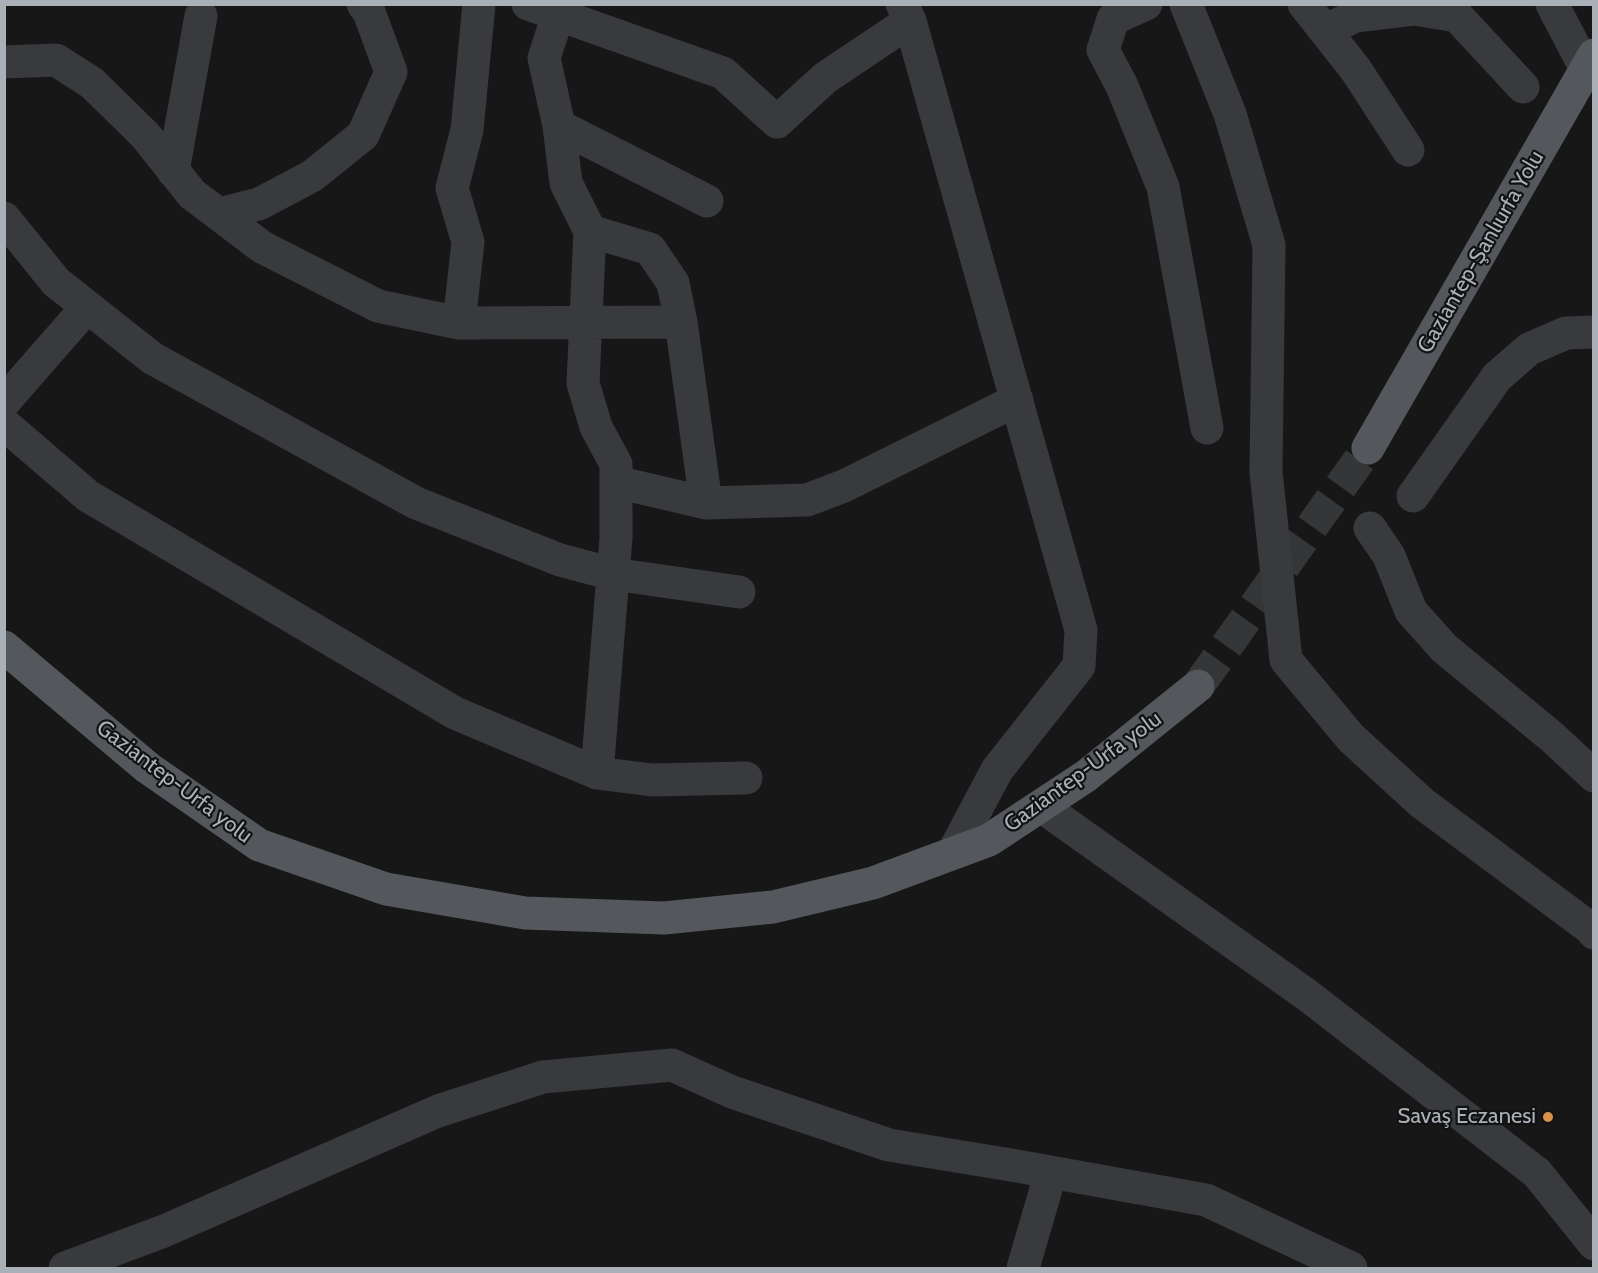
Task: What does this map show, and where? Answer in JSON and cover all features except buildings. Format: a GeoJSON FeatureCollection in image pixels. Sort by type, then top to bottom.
{"type":"FeatureCollection","features":[{"type":"Feature","properties":{"kind":"main road","name":"Gaziantep-Şanlıurfa Yolu"},"geometry":{"type":"LineString","coordinates":[[1368,448],[1590,62]]}},
{"type":"Feature","properties":{"kind":"main road","name":"Gaziantep-Urfa yolu"},"geometry":{"type":"LineString","coordinates":[[4,647],[148,768],[259,845],[386,889],[525,913],[664,918],[773,907],[873,883],[989,840],[1086,776],[1198,686]]}},
{"type":"Feature","properties":{"kind":"street"},"geometry":{"type":"LineString","coordinates":[[219,214],[259,204],[312,176],[363,135],[391,72],[369,12],[363,4]]}},
{"type":"Feature","properties":{"kind":"street"},"geometry":{"type":"LineString","coordinates":[[459,323],[468,242],[452,188],[467,130],[479,4]]}},
{"type":"Feature","properties":{"kind":"street"},"geometry":{"type":"LineString","coordinates":[[1146,4],[1113,20],[1103,50],[1122,86],[1163,187],[1207,428]]}},
{"type":"Feature","properties":{"kind":"street"},"geometry":{"type":"LineString","coordinates":[[1186,4],[1230,114],[1269,245],[1266,472],[1286,660],[1352,738],[1422,803],[1581,921],[1593,933]]}},
{"type":"Feature","properties":{"kind":"street"},"geometry":{"type":"LineString","coordinates":[[1304,4],[1356,70],[1408,150]]}},
{"type":"Feature","properties":{"kind":"street"},"geometry":{"type":"LineString","coordinates":[[1552,4],[1590,62]]}},
{"type":"Feature","properties":{"kind":"street"},"geometry":{"type":"LineString","coordinates":[[1325,31],[1355,16],[1414,9],[1457,16],[1523,87]]}},
{"type":"Feature","properties":{"kind":"street"},"geometry":{"type":"LineString","coordinates":[[597,772],[616,538],[616,464],[596,427],[583,383],[590,231],[566,183],[559,126],[544,58],[543,10],[723,73],[777,122],[825,78],[906,13],[1081,630],[1079,666],[997,770],[953,853]]}},
{"type":"Feature","properties":{"kind":"street"},"geometry":{"type":"LineString","coordinates":[[173,171],[201,16]]}},
{"type":"Feature","properties":{"kind":"street"},"geometry":{"type":"LineString","coordinates":[[4,62],[56,60],[92,83],[145,135],[192,194],[262,247],[378,306],[459,323],[681,322]]}},
{"type":"Feature","properties":{"kind":"street"},"geometry":{"type":"LineString","coordinates":[[559,126],[706,201]]}},
{"type":"Feature","properties":{"kind":"street"},"geometry":{"type":"LineString","coordinates":[[4,218],[56,282],[152,358],[416,503],[560,560],[613,574],[739,592]]}},
{"type":"Feature","properties":{"kind":"street"},"geometry":{"type":"LineString","coordinates":[[590,231],[650,249],[673,283],[681,322],[706,503]]}},
{"type":"Feature","properties":{"kind":"street"},"geometry":{"type":"LineString","coordinates":[[4,402],[87,307]]}},
{"type":"Feature","properties":{"kind":"street"},"geometry":{"type":"LineString","coordinates":[[1413,496],[1497,377],[1529,349],[1566,333],[1593,333]]}},
{"type":"Feature","properties":{"kind":"street"},"geometry":{"type":"LineString","coordinates":[[616,482],[706,503],[807,500],[844,486],[1017,400]]}},
{"type":"Feature","properties":{"kind":"street"},"geometry":{"type":"LineString","coordinates":[[4,424],[88,496],[455,713],[597,772],[652,780],[746,778]]}},
{"type":"Feature","properties":{"kind":"street"},"geometry":{"type":"LineString","coordinates":[[1370,528],[1389,556],[1411,611],[1444,648],[1552,737],[1593,776]]}},
{"type":"Feature","properties":{"kind":"street"},"geometry":{"type":"LineString","coordinates":[[1041,806],[1307,995],[1537,1173],[1593,1244]]}},
{"type":"Feature","properties":{"kind":"street"},"geometry":{"type":"LineString","coordinates":[[65,1269],[164,1231],[438,1111],[543,1077],[672,1065],[732,1092],[890,1145],[1206,1200],[1351,1269]]}},
{"type":"Feature","properties":{"kind":"street"},"geometry":{"type":"LineString","coordinates":[[1023,1269],[1051,1172]]}},
{"type":"Feature","properties":{"kind":"tunnel"},"geometry":{"type":"LineString","coordinates":[[1198,686],[1368,448]]}},
{"type":"Feature","properties":{"kind":"place","name":"Savaş Eczanesi"},"geometry":{"type":"Point","coordinates":[1548,1117]}}]}
